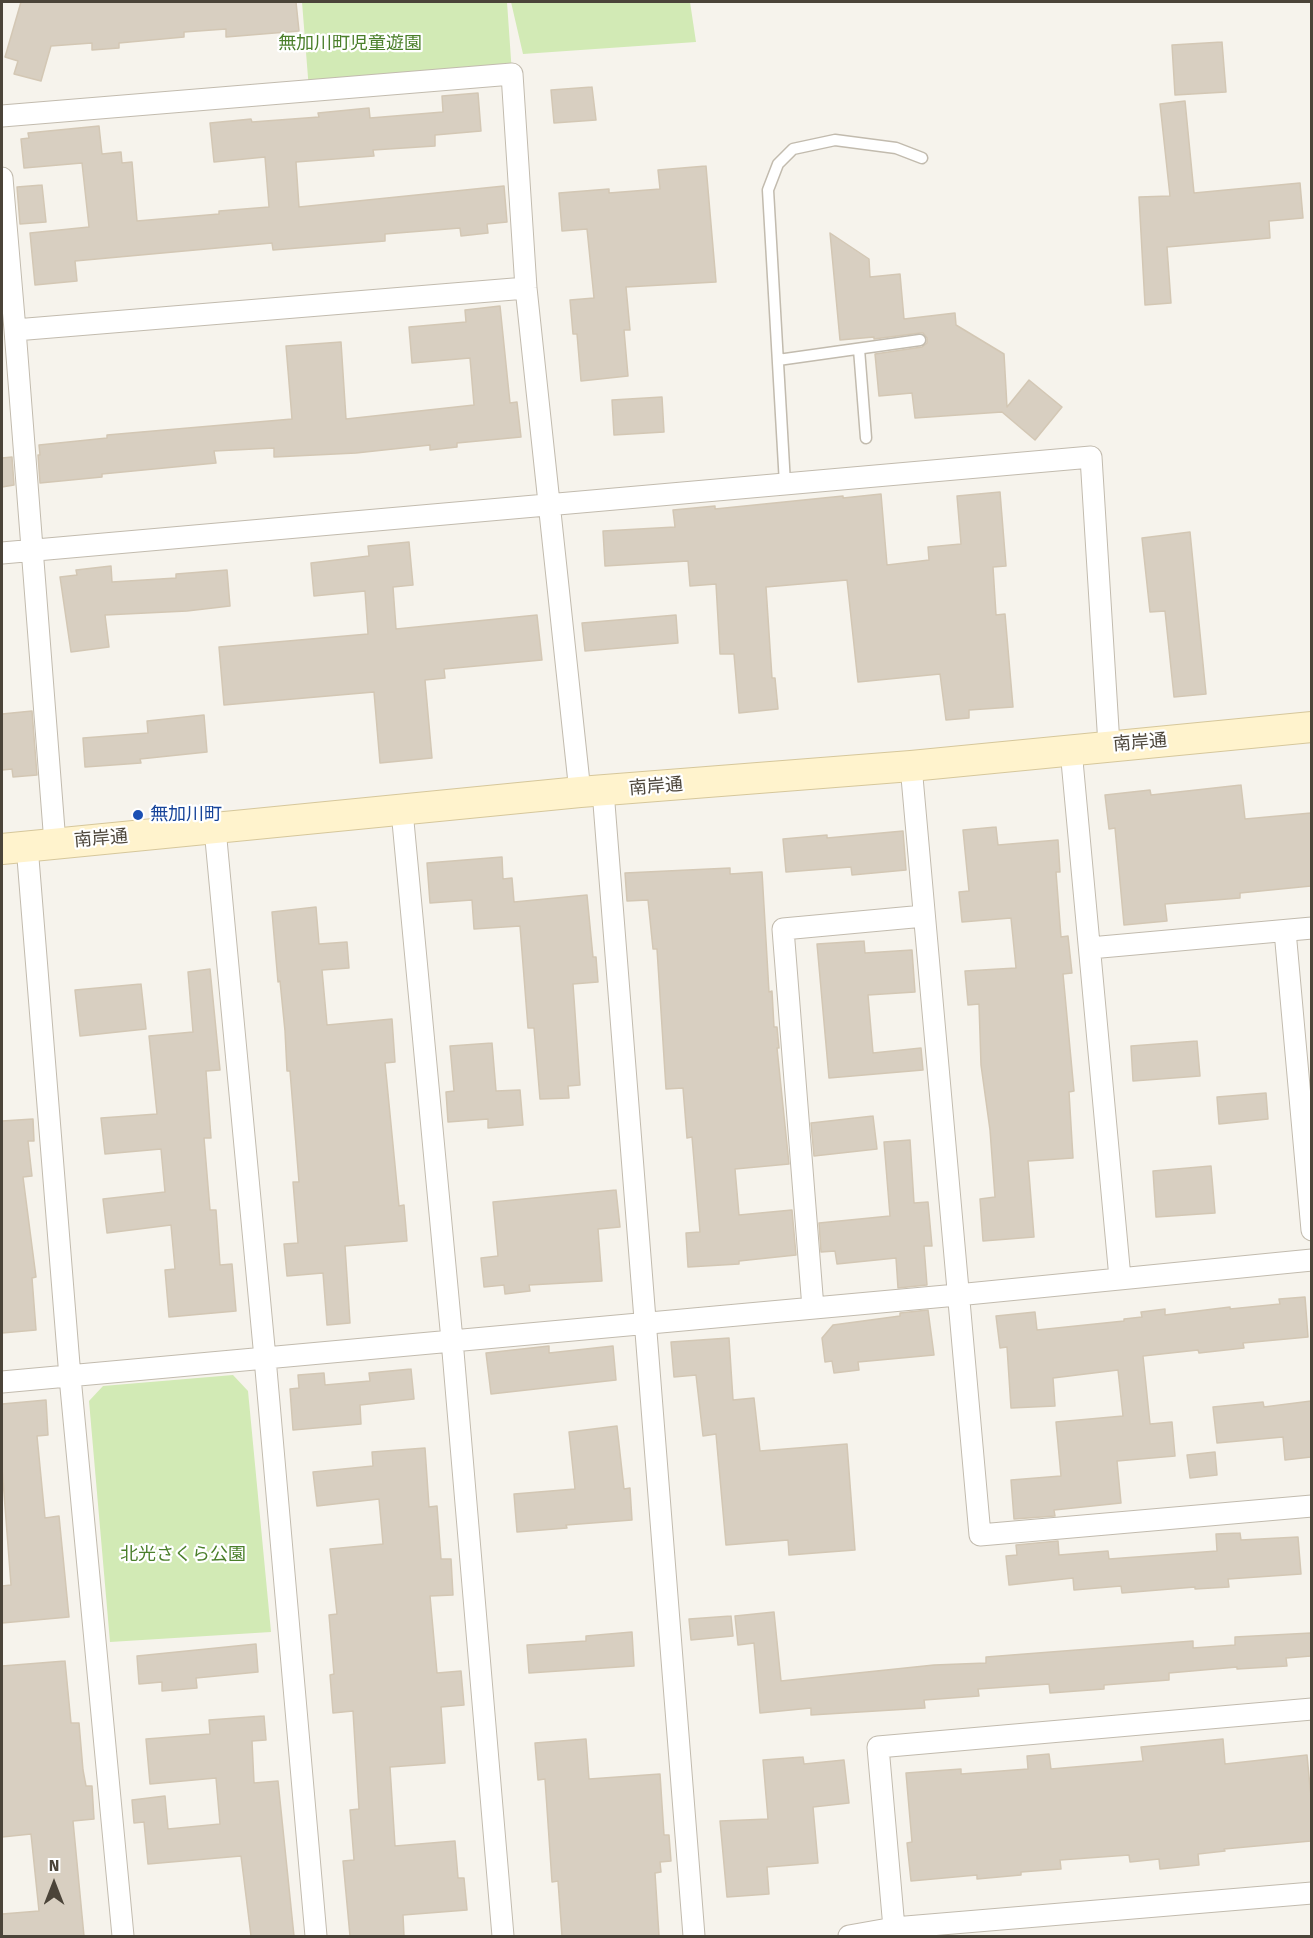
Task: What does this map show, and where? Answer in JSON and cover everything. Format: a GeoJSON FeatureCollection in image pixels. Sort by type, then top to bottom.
{"type":"FeatureCollection","features":[{"type":"Feature","properties":{"kind":"main road","name":"南岸通"},"geometry":{"type":"LineString","coordinates":[[28,846],[592,792],[911,766],[1311,727]]}},
{"type":"Feature","properties":{"kind":"street"},"geometry":{"type":"LineString","coordinates":[[2,116],[512,74],[526,288],[548,506],[592,792],[644,1323],[694,1936]]}},
{"type":"Feature","properties":{"kind":"street"},"geometry":{"type":"LineString","coordinates":[[2,178],[31,551],[28,846],[70,1377],[123,1936]]}},
{"type":"Feature","properties":{"kind":"street"},"geometry":{"type":"LineString","coordinates":[[15,330],[526,288]]}},
{"type":"Feature","properties":{"kind":"street"},"geometry":{"type":"LineString","coordinates":[[2,553],[1091,457],[1109,745]]}},
{"type":"Feature","properties":{"kind":"street"},"geometry":{"type":"LineString","coordinates":[[1071,750],[1120,1278]]}},
{"type":"Feature","properties":{"kind":"street"},"geometry":{"type":"LineString","coordinates":[[911,766],[980,1535],[1311,1506]]}},
{"type":"Feature","properties":{"kind":"street"},"geometry":{"type":"LineString","coordinates":[[402,811],[452,1340],[503,1936]]}},
{"type":"Feature","properties":{"kind":"street"},"geometry":{"type":"LineString","coordinates":[[215,829],[316,1936]]}},
{"type":"Feature","properties":{"kind":"street"},"geometry":{"type":"LineString","coordinates":[[813,1308],[783,929],[924,916]]}},
{"type":"Feature","properties":{"kind":"street"},"geometry":{"type":"LineString","coordinates":[[1090,948],[1311,928]]}},
{"type":"Feature","properties":{"kind":"street"},"geometry":{"type":"LineString","coordinates":[[1285,931],[1311,1230]]}},
{"type":"Feature","properties":{"kind":"street"},"geometry":{"type":"LineString","coordinates":[[2,1382],[957,1296],[1311,1260]]}},
{"type":"Feature","properties":{"kind":"street"},"geometry":{"type":"LineString","coordinates":[[894,1928],[878,1747],[1311,1709]]}},
{"type":"Feature","properties":{"kind":"street"},"geometry":{"type":"LineString","coordinates":[[849,1936],[894,1928],[1311,1893]]}},
{"type":"Feature","properties":{"kind":"lane"},"geometry":{"type":"LineString","coordinates":[[785,484],[768,190],[778,164],[793,149],[836,140],[896,148],[922,158]]}},
{"type":"Feature","properties":{"kind":"lane"},"geometry":{"type":"LineString","coordinates":[[778,360],[920,340]]}},
{"type":"Feature","properties":{"kind":"lane"},"geometry":{"type":"LineString","coordinates":[[859,349],[866,438]]}},
{"type":"Feature","properties":{"kind":"green space","name":"無加川町児童遊園"},"geometry":{"type":"Polygon","coordinates":[[[302,2],[507,2],[512,74],[309,90],[302,2]]]}},
{"type":"Feature","properties":{"kind":"green space"},"geometry":{"type":"Polygon","coordinates":[[[511,2],[690,2],[696,42],[523,54],[511,2]]]}},
{"type":"Feature","properties":{"kind":"green space","name":"北光さくら公園"},"geometry":{"type":"Polygon","coordinates":[[[233,1375],[248,1391],[271,1632],[110,1642],[89,1401],[103,1386],[233,1375]]]}},
{"type":"Feature","properties":{"kind":"building"},"geometry":{"type":"Polygon","coordinates":[[[21,2],[296,2],[299,31],[226,37],[226,29],[184,32],[184,37],[119,43],[119,48],[92,50],[92,43],[51,46],[41,81],[14,74],[18,61],[5,57],[21,2]]]}},
{"type":"Feature","properties":{"kind":"building"},"geometry":{"type":"Polygon","coordinates":[[[1222,42],[1226,92],[1175,95],[1172,45],[1222,42]]]}},
{"type":"Feature","properties":{"kind":"building"},"geometry":{"type":"Polygon","coordinates":[[[592,87],[596,120],[554,123],[551,90],[592,87]]]}},
{"type":"Feature","properties":{"kind":"building"},"geometry":{"type":"Polygon","coordinates":[[[478,93],[481,131],[435,135],[435,146],[373,150],[374,156],[296,162],[299,207],[504,186],[507,222],[487,224],[488,233],[461,236],[460,228],[385,234],[385,241],[273,250],[272,243],[75,261],[77,281],[35,285],[30,233],[89,227],[82,163],[24,168],[21,139],[29,138],[28,133],[99,126],[102,154],[121,152],[122,163],[132,162],[137,221],[219,214],[219,211],[269,207],[265,157],[214,162],[210,123],[319,117],[318,113],[369,108],[370,118],[443,112],[442,96],[478,93]]]}},
{"type":"Feature","properties":{"kind":"building"},"geometry":{"type":"Polygon","coordinates":[[[1185,101],[1194,193],[1300,183],[1303,218],[1269,221],[1270,238],[1167,247],[1171,303],[1145,305],[1139,197],[1170,196],[1160,104],[1185,101]]]}},
{"type":"Feature","properties":{"kind":"building"},"geometry":{"type":"Polygon","coordinates":[[[706,166],[716,282],[626,287],[630,330],[624,330],[628,376],[581,381],[577,334],[573,334],[570,300],[594,298],[587,229],[562,231],[559,193],[609,189],[609,193],[660,189],[658,170],[706,166]]]}},
{"type":"Feature","properties":{"kind":"building"},"geometry":{"type":"Polygon","coordinates":[[[42,185],[46,222],[20,224],[17,187],[42,185]]]}},
{"type":"Feature","properties":{"kind":"building"},"geometry":{"type":"Polygon","coordinates":[[[830,233],[869,259],[870,277],[900,274],[904,319],[955,313],[956,325],[1004,354],[1007,407],[1029,380],[1062,407],[1035,440],[1002,412],[915,418],[912,393],[879,396],[875,354],[922,347],[927,343],[927,338],[920,333],[874,339],[874,337],[840,340],[830,233]]]}},
{"type":"Feature","properties":{"kind":"building"},"geometry":{"type":"Polygon","coordinates":[[[500,306],[510,403],[517,402],[521,437],[457,443],[457,447],[430,450],[430,445],[356,453],[274,457],[274,448],[214,451],[216,463],[102,474],[102,477],[40,483],[39,445],[107,438],[107,435],[292,419],[286,346],[341,342],[346,419],[474,405],[470,358],[412,363],[409,327],[466,322],[465,310],[500,306]]]}},
{"type":"Feature","properties":{"kind":"building"},"geometry":{"type":"Polygon","coordinates":[[[662,397],[664,432],[614,435],[612,400],[662,397]]]}},
{"type":"Feature","properties":{"kind":"building"},"geometry":{"type":"Polygon","coordinates":[[[12,457],[14,485],[2,487],[2,458],[12,457]]]}},
{"type":"Feature","properties":{"kind":"building"},"geometry":{"type":"Polygon","coordinates":[[[1000,492],[1006,566],[993,567],[996,615],[1005,614],[1013,707],[969,710],[969,718],[946,720],[940,674],[858,682],[847,580],[766,587],[772,678],[775,678],[778,709],[739,713],[734,654],[720,654],[716,584],[690,586],[688,561],[605,566],[603,531],[675,527],[673,510],[715,506],[715,509],[881,494],[887,565],[929,560],[928,547],[961,544],[957,496],[1000,492]]]}},
{"type":"Feature","properties":{"kind":"building"},"geometry":{"type":"Polygon","coordinates":[[[1190,532],[1206,694],[1174,697],[1165,611],[1150,612],[1142,538],[1190,532]]]}},
{"type":"Feature","properties":{"kind":"building"},"geometry":{"type":"Polygon","coordinates":[[[409,542],[413,585],[393,587],[396,629],[537,615],[542,660],[444,669],[445,678],[425,680],[432,758],[380,763],[374,692],[224,705],[219,647],[368,634],[365,591],[314,596],[311,563],[369,556],[368,546],[409,542]]]}},
{"type":"Feature","properties":{"kind":"building"},"geometry":{"type":"Polygon","coordinates":[[[111,566],[112,582],[176,578],[176,574],[227,570],[230,606],[187,611],[105,615],[109,647],[71,652],[60,577],[77,575],[76,570],[111,566]]]}},
{"type":"Feature","properties":{"kind":"building"},"geometry":{"type":"Polygon","coordinates":[[[676,615],[678,643],[585,651],[582,623],[676,615]]]}},
{"type":"Feature","properties":{"kind":"building"},"geometry":{"type":"Polygon","coordinates":[[[32,711],[37,775],[13,777],[12,769],[2,770],[2,714],[32,711]]]}},
{"type":"Feature","properties":{"kind":"building"},"geometry":{"type":"Polygon","coordinates":[[[204,715],[207,752],[140,759],[141,763],[85,767],[83,738],[148,733],[147,721],[204,715]]]}},
{"type":"Feature","properties":{"kind":"building"},"geometry":{"type":"Polygon","coordinates":[[[1241,785],[1245,819],[1311,813],[1311,886],[1240,893],[1240,898],[1165,904],[1167,921],[1124,925],[1115,828],[1109,829],[1105,795],[1150,790],[1151,795],[1241,785]]]}},
{"type":"Feature","properties":{"kind":"building"},"geometry":{"type":"Polygon","coordinates":[[[996,827],[998,845],[1058,840],[1060,872],[1056,872],[1061,937],[1068,936],[1072,973],[1063,974],[1074,1091],[1069,1092],[1073,1158],[1028,1161],[1034,1237],[983,1241],[980,1199],[995,1197],[990,1130],[981,1065],[979,1004],[968,1005],[965,971],[1016,968],[1011,918],[962,922],[959,892],[969,891],[963,830],[996,827]]]}},
{"type":"Feature","properties":{"kind":"building"},"geometry":{"type":"Polygon","coordinates":[[[903,831],[906,870],[852,875],[851,867],[786,872],[783,839],[827,835],[827,838],[903,831]]]}},
{"type":"Feature","properties":{"kind":"building"},"geometry":{"type":"Polygon","coordinates":[[[502,857],[503,879],[512,878],[514,902],[587,895],[593,957],[596,957],[598,982],[573,984],[580,1085],[568,1086],[569,1098],[540,1099],[534,1028],[528,1028],[520,926],[474,929],[472,900],[430,903],[427,863],[502,857]]]}},
{"type":"Feature","properties":{"kind":"building"},"geometry":{"type":"Polygon","coordinates":[[[730,868],[730,874],[762,872],[769,992],[772,991],[774,1027],[777,1027],[779,1048],[777,1048],[789,1164],[735,1169],[739,1215],[792,1210],[796,1255],[739,1261],[739,1264],[688,1267],[686,1233],[700,1232],[692,1137],[687,1138],[683,1088],[666,1089],[657,949],[653,949],[648,900],[627,901],[625,873],[730,868]]]}},
{"type":"Feature","properties":{"kind":"building"},"geometry":{"type":"Polygon","coordinates":[[[316,907],[319,944],[347,942],[349,968],[322,970],[327,1025],[392,1019],[395,1062],[385,1063],[399,1206],[404,1205],[407,1241],[345,1246],[350,1323],[327,1325],[323,1273],[287,1276],[284,1244],[298,1243],[293,1182],[299,1182],[290,1071],[287,1071],[272,912],[316,907]]]}},
{"type":"Feature","properties":{"kind":"building"},"geometry":{"type":"Polygon","coordinates":[[[864,941],[865,953],[912,950],[915,992],[868,995],[873,1053],[921,1048],[923,1070],[829,1078],[817,944],[864,941]]]}},
{"type":"Feature","properties":{"kind":"building"},"geometry":{"type":"Polygon","coordinates":[[[210,969],[220,1070],[206,1071],[211,1138],[204,1138],[210,1210],[216,1210],[220,1265],[232,1264],[236,1311],[169,1317],[165,1270],[175,1269],[171,1225],[107,1233],[103,1199],[165,1192],[161,1149],[105,1154],[101,1118],[157,1114],[149,1036],[193,1032],[188,972],[210,969]]]}},
{"type":"Feature","properties":{"kind":"building"},"geometry":{"type":"Polygon","coordinates":[[[141,984],[146,1029],[80,1036],[75,990],[141,984]]]}},
{"type":"Feature","properties":{"kind":"building"},"geometry":{"type":"Polygon","coordinates":[[[1197,1041],[1200,1076],[1133,1081],[1131,1046],[1197,1041]]]}},
{"type":"Feature","properties":{"kind":"building"},"geometry":{"type":"Polygon","coordinates":[[[492,1043],[496,1091],[520,1090],[523,1125],[488,1128],[488,1119],[448,1122],[446,1092],[454,1091],[450,1046],[492,1043]]]}},
{"type":"Feature","properties":{"kind":"building"},"geometry":{"type":"Polygon","coordinates":[[[1266,1093],[1268,1119],[1219,1124],[1217,1097],[1266,1093]]]}},
{"type":"Feature","properties":{"kind":"building"},"geometry":{"type":"Polygon","coordinates":[[[873,1116],[877,1149],[814,1156],[811,1123],[873,1116]]]}},
{"type":"Feature","properties":{"kind":"building"},"geometry":{"type":"Polygon","coordinates":[[[33,1119],[34,1141],[28,1141],[32,1176],[23,1177],[36,1277],[32,1278],[36,1330],[2,1333],[2,1121],[33,1119]]]}},
{"type":"Feature","properties":{"kind":"building"},"geometry":{"type":"Polygon","coordinates":[[[910,1140],[914,1203],[928,1202],[932,1246],[924,1246],[927,1285],[898,1288],[896,1258],[837,1264],[835,1251],[821,1252],[819,1223],[890,1216],[884,1142],[910,1140]]]}},
{"type":"Feature","properties":{"kind":"building"},"geometry":{"type":"Polygon","coordinates":[[[1211,1166],[1215,1213],[1156,1217],[1153,1171],[1211,1166]]]}},
{"type":"Feature","properties":{"kind":"building"},"geometry":{"type":"Polygon","coordinates":[[[616,1190],[620,1227],[598,1229],[602,1281],[529,1285],[530,1291],[505,1294],[504,1285],[484,1287],[481,1258],[498,1256],[493,1202],[616,1190]]]}},
{"type":"Feature","properties":{"kind":"building"},"geometry":{"type":"Polygon","coordinates":[[[1305,1297],[1308,1337],[1243,1343],[1244,1348],[1143,1356],[1150,1424],[1172,1422],[1175,1456],[1117,1461],[1121,1503],[1054,1510],[1055,1516],[1014,1519],[1011,1480],[1061,1476],[1056,1422],[1123,1416],[1118,1370],[1053,1378],[1055,1406],[1011,1408],[1007,1347],[1000,1348],[996,1316],[1035,1312],[1037,1330],[1124,1321],[1124,1319],[1142,1317],[1141,1312],[1165,1309],[1165,1315],[1280,1304],[1279,1299],[1305,1297]]]}},
{"type":"Feature","properties":{"kind":"building"},"geometry":{"type":"Polygon","coordinates":[[[928,1310],[934,1355],[858,1362],[859,1370],[834,1373],[832,1361],[825,1362],[822,1338],[833,1325],[928,1310]]]}},
{"type":"Feature","properties":{"kind":"building"},"geometry":{"type":"Polygon","coordinates":[[[729,1338],[733,1400],[754,1398],[760,1451],[847,1444],[855,1550],[789,1555],[788,1540],[726,1545],[716,1434],[703,1436],[696,1375],[674,1377],[671,1342],[729,1338]]]}},
{"type":"Feature","properties":{"kind":"building"},"geometry":{"type":"Polygon","coordinates":[[[549,1346],[549,1353],[613,1346],[616,1380],[491,1394],[486,1353],[549,1346]]]}},
{"type":"Feature","properties":{"kind":"building"},"geometry":{"type":"Polygon","coordinates":[[[411,1369],[414,1399],[360,1405],[361,1424],[293,1430],[290,1389],[299,1388],[298,1375],[324,1373],[325,1385],[370,1381],[369,1373],[411,1369]]]}},
{"type":"Feature","properties":{"kind":"building"},"geometry":{"type":"Polygon","coordinates":[[[46,1400],[48,1435],[37,1436],[45,1518],[59,1516],[69,1617],[2,1623],[2,1586],[11,1585],[2,1467],[2,1404],[46,1400]]]}},
{"type":"Feature","properties":{"kind":"building"},"geometry":{"type":"Polygon","coordinates":[[[1311,1401],[1311,1457],[1285,1460],[1283,1437],[1217,1443],[1213,1407],[1263,1402],[1264,1407],[1311,1401]]]}},
{"type":"Feature","properties":{"kind":"building"},"geometry":{"type":"Polygon","coordinates":[[[617,1426],[624,1489],[630,1488],[632,1520],[566,1525],[567,1528],[517,1532],[514,1494],[575,1489],[569,1432],[617,1426]]]}},
{"type":"Feature","properties":{"kind":"building"},"geometry":{"type":"Polygon","coordinates":[[[425,1448],[429,1507],[437,1506],[441,1559],[451,1559],[453,1595],[430,1596],[437,1673],[461,1671],[464,1705],[441,1707],[445,1763],[390,1767],[395,1846],[455,1841],[458,1878],[464,1878],[467,1910],[403,1915],[404,1936],[350,1936],[343,1861],[354,1860],[350,1810],[359,1809],[353,1711],[333,1713],[330,1675],[334,1674],[329,1615],[337,1614],[330,1549],[383,1544],[379,1499],[317,1506],[313,1472],[373,1466],[372,1452],[425,1448]]]}},
{"type":"Feature","properties":{"kind":"building"},"geometry":{"type":"Polygon","coordinates":[[[1215,1452],[1217,1475],[1190,1478],[1187,1455],[1215,1452]]]}},
{"type":"Feature","properties":{"kind":"building"},"geometry":{"type":"Polygon","coordinates":[[[1240,1533],[1241,1540],[1298,1537],[1301,1574],[1228,1579],[1229,1587],[1195,1589],[1195,1587],[1122,1593],[1121,1586],[1074,1590],[1073,1578],[1009,1585],[1006,1556],[1017,1555],[1016,1545],[1058,1541],[1059,1555],[1108,1551],[1109,1559],[1217,1551],[1216,1534],[1240,1533]]]}},
{"type":"Feature","properties":{"kind":"building"},"geometry":{"type":"Polygon","coordinates":[[[774,1612],[781,1681],[934,1665],[986,1663],[986,1657],[1193,1641],[1193,1648],[1235,1645],[1235,1637],[1311,1633],[1311,1656],[1286,1658],[1287,1666],[1237,1669],[1237,1667],[1169,1673],[1169,1680],[1104,1685],[1104,1689],[1050,1693],[1049,1684],[978,1689],[979,1696],[924,1700],[925,1708],[811,1715],[811,1708],[760,1713],[754,1643],[738,1645],[735,1616],[774,1612]]]}},
{"type":"Feature","properties":{"kind":"building"},"geometry":{"type":"Polygon","coordinates":[[[731,1616],[733,1636],[691,1640],[689,1619],[731,1616]]]}},
{"type":"Feature","properties":{"kind":"building"},"geometry":{"type":"Polygon","coordinates":[[[632,1632],[634,1666],[529,1673],[527,1645],[586,1641],[586,1636],[632,1632]]]}},
{"type":"Feature","properties":{"kind":"building"},"geometry":{"type":"Polygon","coordinates":[[[256,1644],[258,1672],[196,1678],[197,1688],[162,1691],[162,1682],[139,1684],[137,1656],[256,1644]]]}},
{"type":"Feature","properties":{"kind":"building"},"geometry":{"type":"Polygon","coordinates":[[[65,1661],[71,1723],[79,1723],[86,1786],[92,1786],[94,1819],[73,1821],[84,1936],[2,1936],[2,1914],[39,1911],[31,1834],[2,1837],[2,1666],[65,1661]]]}},
{"type":"Feature","properties":{"kind":"building"},"geometry":{"type":"Polygon","coordinates":[[[264,1716],[266,1740],[252,1741],[254,1783],[278,1781],[294,1936],[251,1936],[241,1856],[148,1864],[144,1822],[134,1823],[132,1800],[165,1796],[168,1829],[220,1824],[216,1778],[150,1784],[146,1739],[210,1734],[209,1720],[264,1716]]]}},
{"type":"Feature","properties":{"kind":"building"},"geometry":{"type":"Polygon","coordinates":[[[586,1739],[589,1779],[660,1774],[664,1835],[669,1835],[671,1861],[660,1862],[661,1872],[655,1873],[659,1936],[562,1936],[558,1881],[552,1882],[545,1779],[538,1780],[535,1743],[586,1739]]]}},
{"type":"Feature","properties":{"kind":"building"},"geometry":{"type":"Polygon","coordinates":[[[1223,1739],[1225,1764],[1307,1755],[1311,1797],[1311,1841],[1224,1849],[1225,1851],[1198,1854],[1199,1865],[1160,1869],[1159,1859],[1130,1862],[1129,1855],[1060,1860],[1061,1869],[1021,1872],[1021,1875],[977,1879],[977,1875],[911,1881],[907,1843],[912,1842],[906,1773],[961,1769],[961,1774],[1028,1769],[1027,1756],[1049,1754],[1051,1769],[1143,1761],[1141,1747],[1223,1739]]]}},
{"type":"Feature","properties":{"kind":"building"},"geometry":{"type":"Polygon","coordinates":[[[803,1757],[804,1764],[844,1760],[849,1803],[813,1807],[818,1863],[767,1867],[769,1894],[727,1897],[720,1821],[768,1819],[763,1760],[803,1757]]]}},
{"type":"Feature","properties":{"kind":"place","name":"無加川町"},"geometry":{"type":"Point","coordinates":[138,815]}}]}
